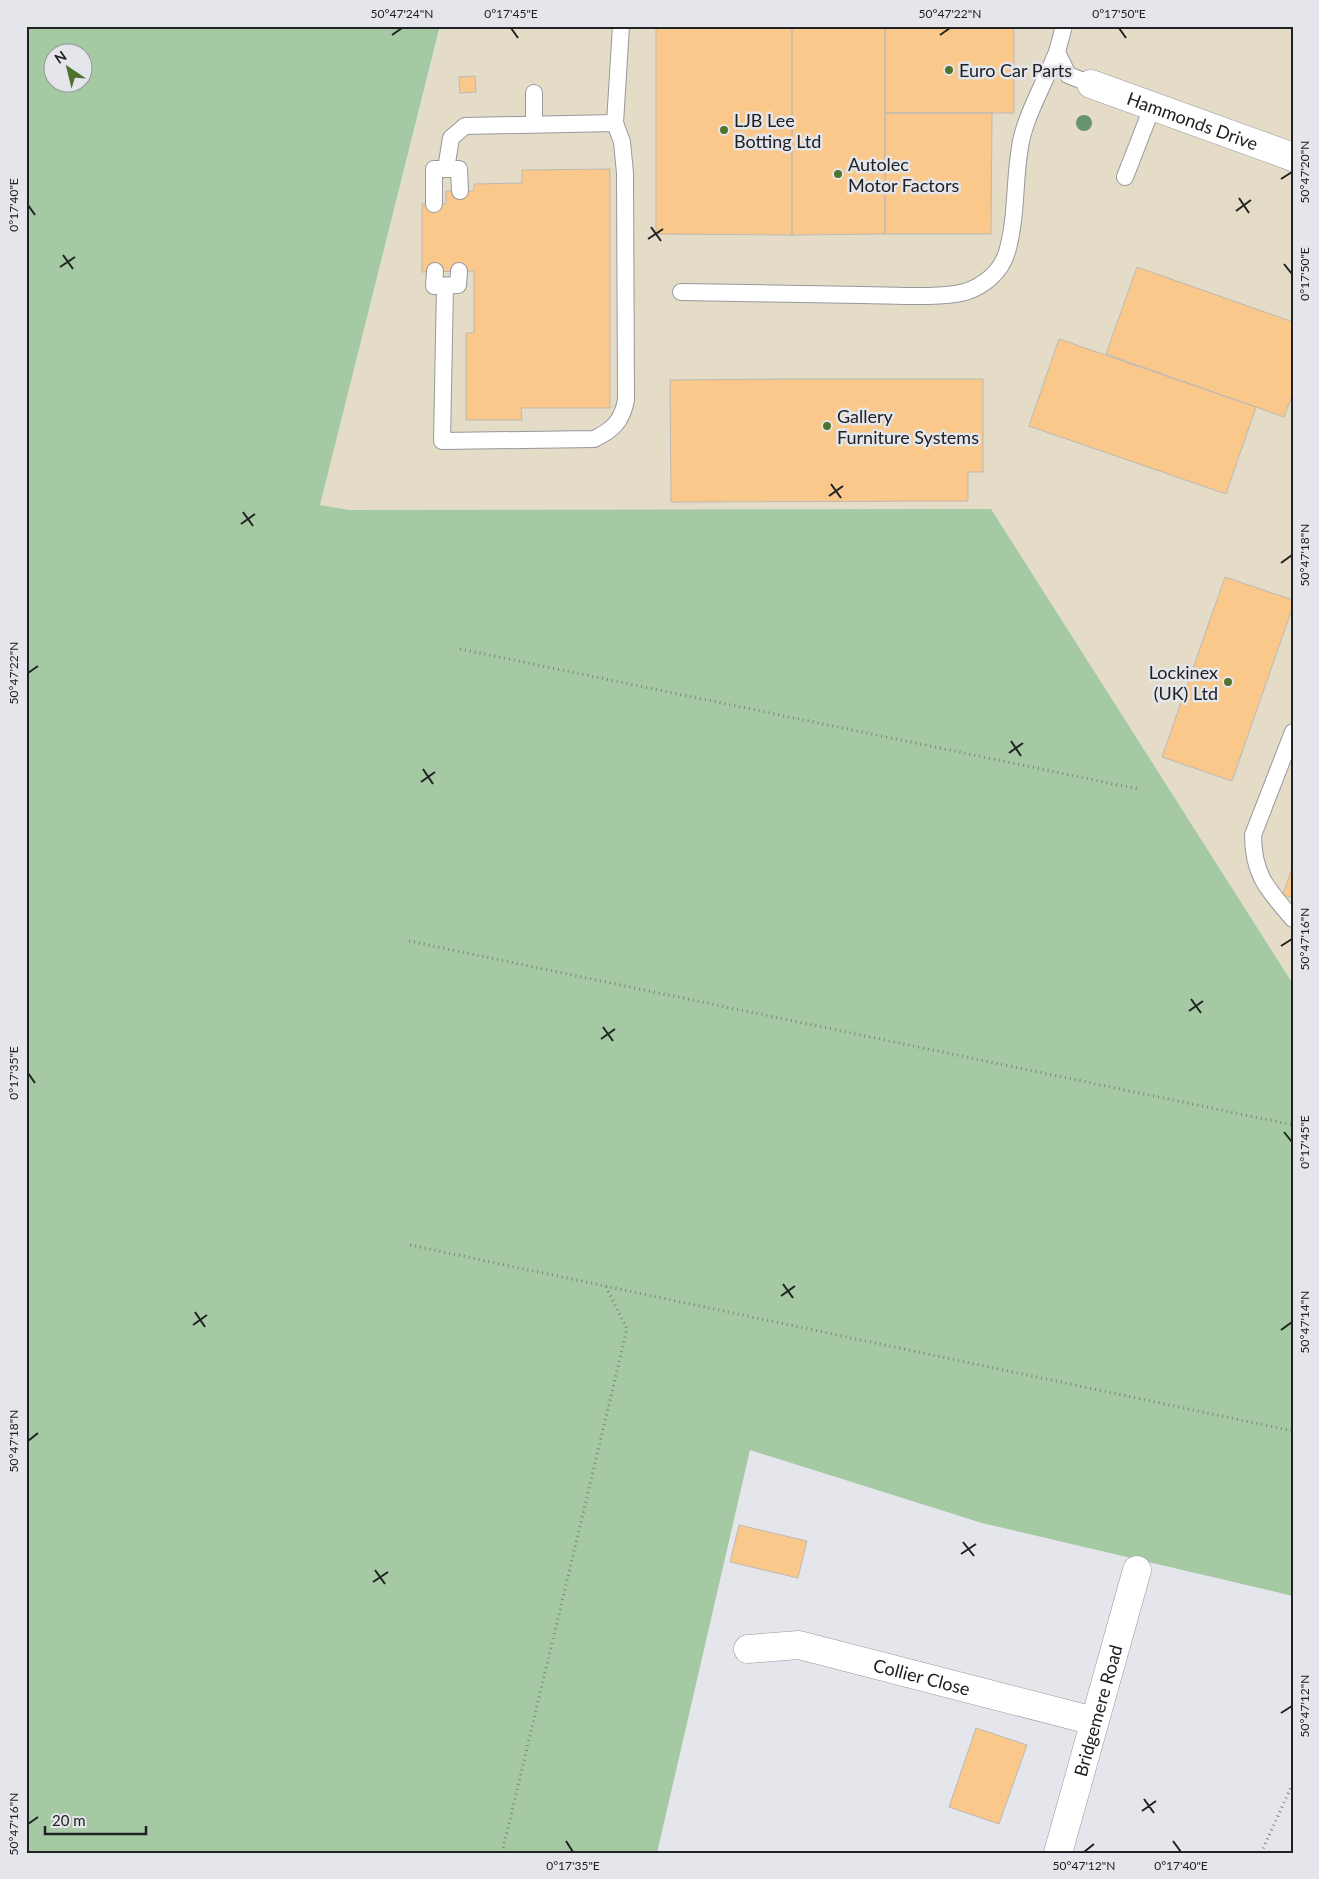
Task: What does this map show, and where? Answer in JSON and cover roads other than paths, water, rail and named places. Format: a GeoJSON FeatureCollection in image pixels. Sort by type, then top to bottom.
{"type":"FeatureCollection","features":[{"type":"Feature","properties":{"kind":"street","name":"Hammonds Drive"},"geometry":{"type":"LineString","coordinates":[[1091,84],[1293,157]]}},
{"type":"Feature","properties":{"kind":"street","name":"Bridgemere Road"},"geometry":{"type":"LineString","coordinates":[[1058,1853],[1137,1570]]}},
{"type":"Feature","properties":{"kind":"street","name":"Collier Close"},"geometry":{"type":"LineString","coordinates":[[748,1649],[799,1645],[1094,1721]]}},
{"type":"Feature","properties":{"kind":"lane"},"geometry":{"type":"LineString","coordinates":[[445,286],[442,441],[594,439],[607,433],[618,423],[626,400],[625,173],[622,142],[615,123],[621,26]]}},
{"type":"Feature","properties":{"kind":"lane"},"geometry":{"type":"LineString","coordinates":[[681,292],[909,296],[963,292],[978,287],[1000,267],[1007,252],[1015,210],[1020,147],[1024,128],[1057,52],[1064,26]]}},
{"type":"Feature","properties":{"kind":"lane"},"geometry":{"type":"LineString","coordinates":[[1057,52],[1068,75],[1091,84]]}},
{"type":"Feature","properties":{"kind":"lane"},"geometry":{"type":"LineString","coordinates":[[534,93],[534,124]]}},
{"type":"Feature","properties":{"kind":"lane"},"geometry":{"type":"LineString","coordinates":[[1126,177],[1153,105]]}},
{"type":"Feature","properties":{"kind":"lane"},"geometry":{"type":"LineString","coordinates":[[446,169],[451,138],[465,126],[615,123]]}},
{"type":"Feature","properties":{"kind":"lane"},"geometry":{"type":"LineString","coordinates":[[434,204],[434,169],[459,169],[460,191]]}},
{"type":"Feature","properties":{"kind":"lane"},"geometry":{"type":"LineString","coordinates":[[434,271],[434,286],[458,285],[459,272]]}},
{"type":"Feature","properties":{"kind":"lane"},"geometry":{"type":"LineString","coordinates":[[1293,732],[1253,835],[1253,853],[1261,880],[1293,919]]}},
{"type":"Feature","properties":{"kind":"place","name":"Euro Car Parts"},"geometry":{"type":"Point","coordinates":[949,70]}},
{"type":"Feature","properties":{"kind":"place","name":"LJB Lee Botting Ltd"},"geometry":{"type":"Point","coordinates":[724,130]}},
{"type":"Feature","properties":{"kind":"place","name":"Autolec Motor Factors"},"geometry":{"type":"Point","coordinates":[838,174]}},
{"type":"Feature","properties":{"kind":"place","name":"Gallery Furniture Systems"},"geometry":{"type":"Point","coordinates":[827,426]}},
{"type":"Feature","properties":{"kind":"place","name":"Lockinex (UK) Ltd"},"geometry":{"type":"Point","coordinates":[1228,682]}}]}
